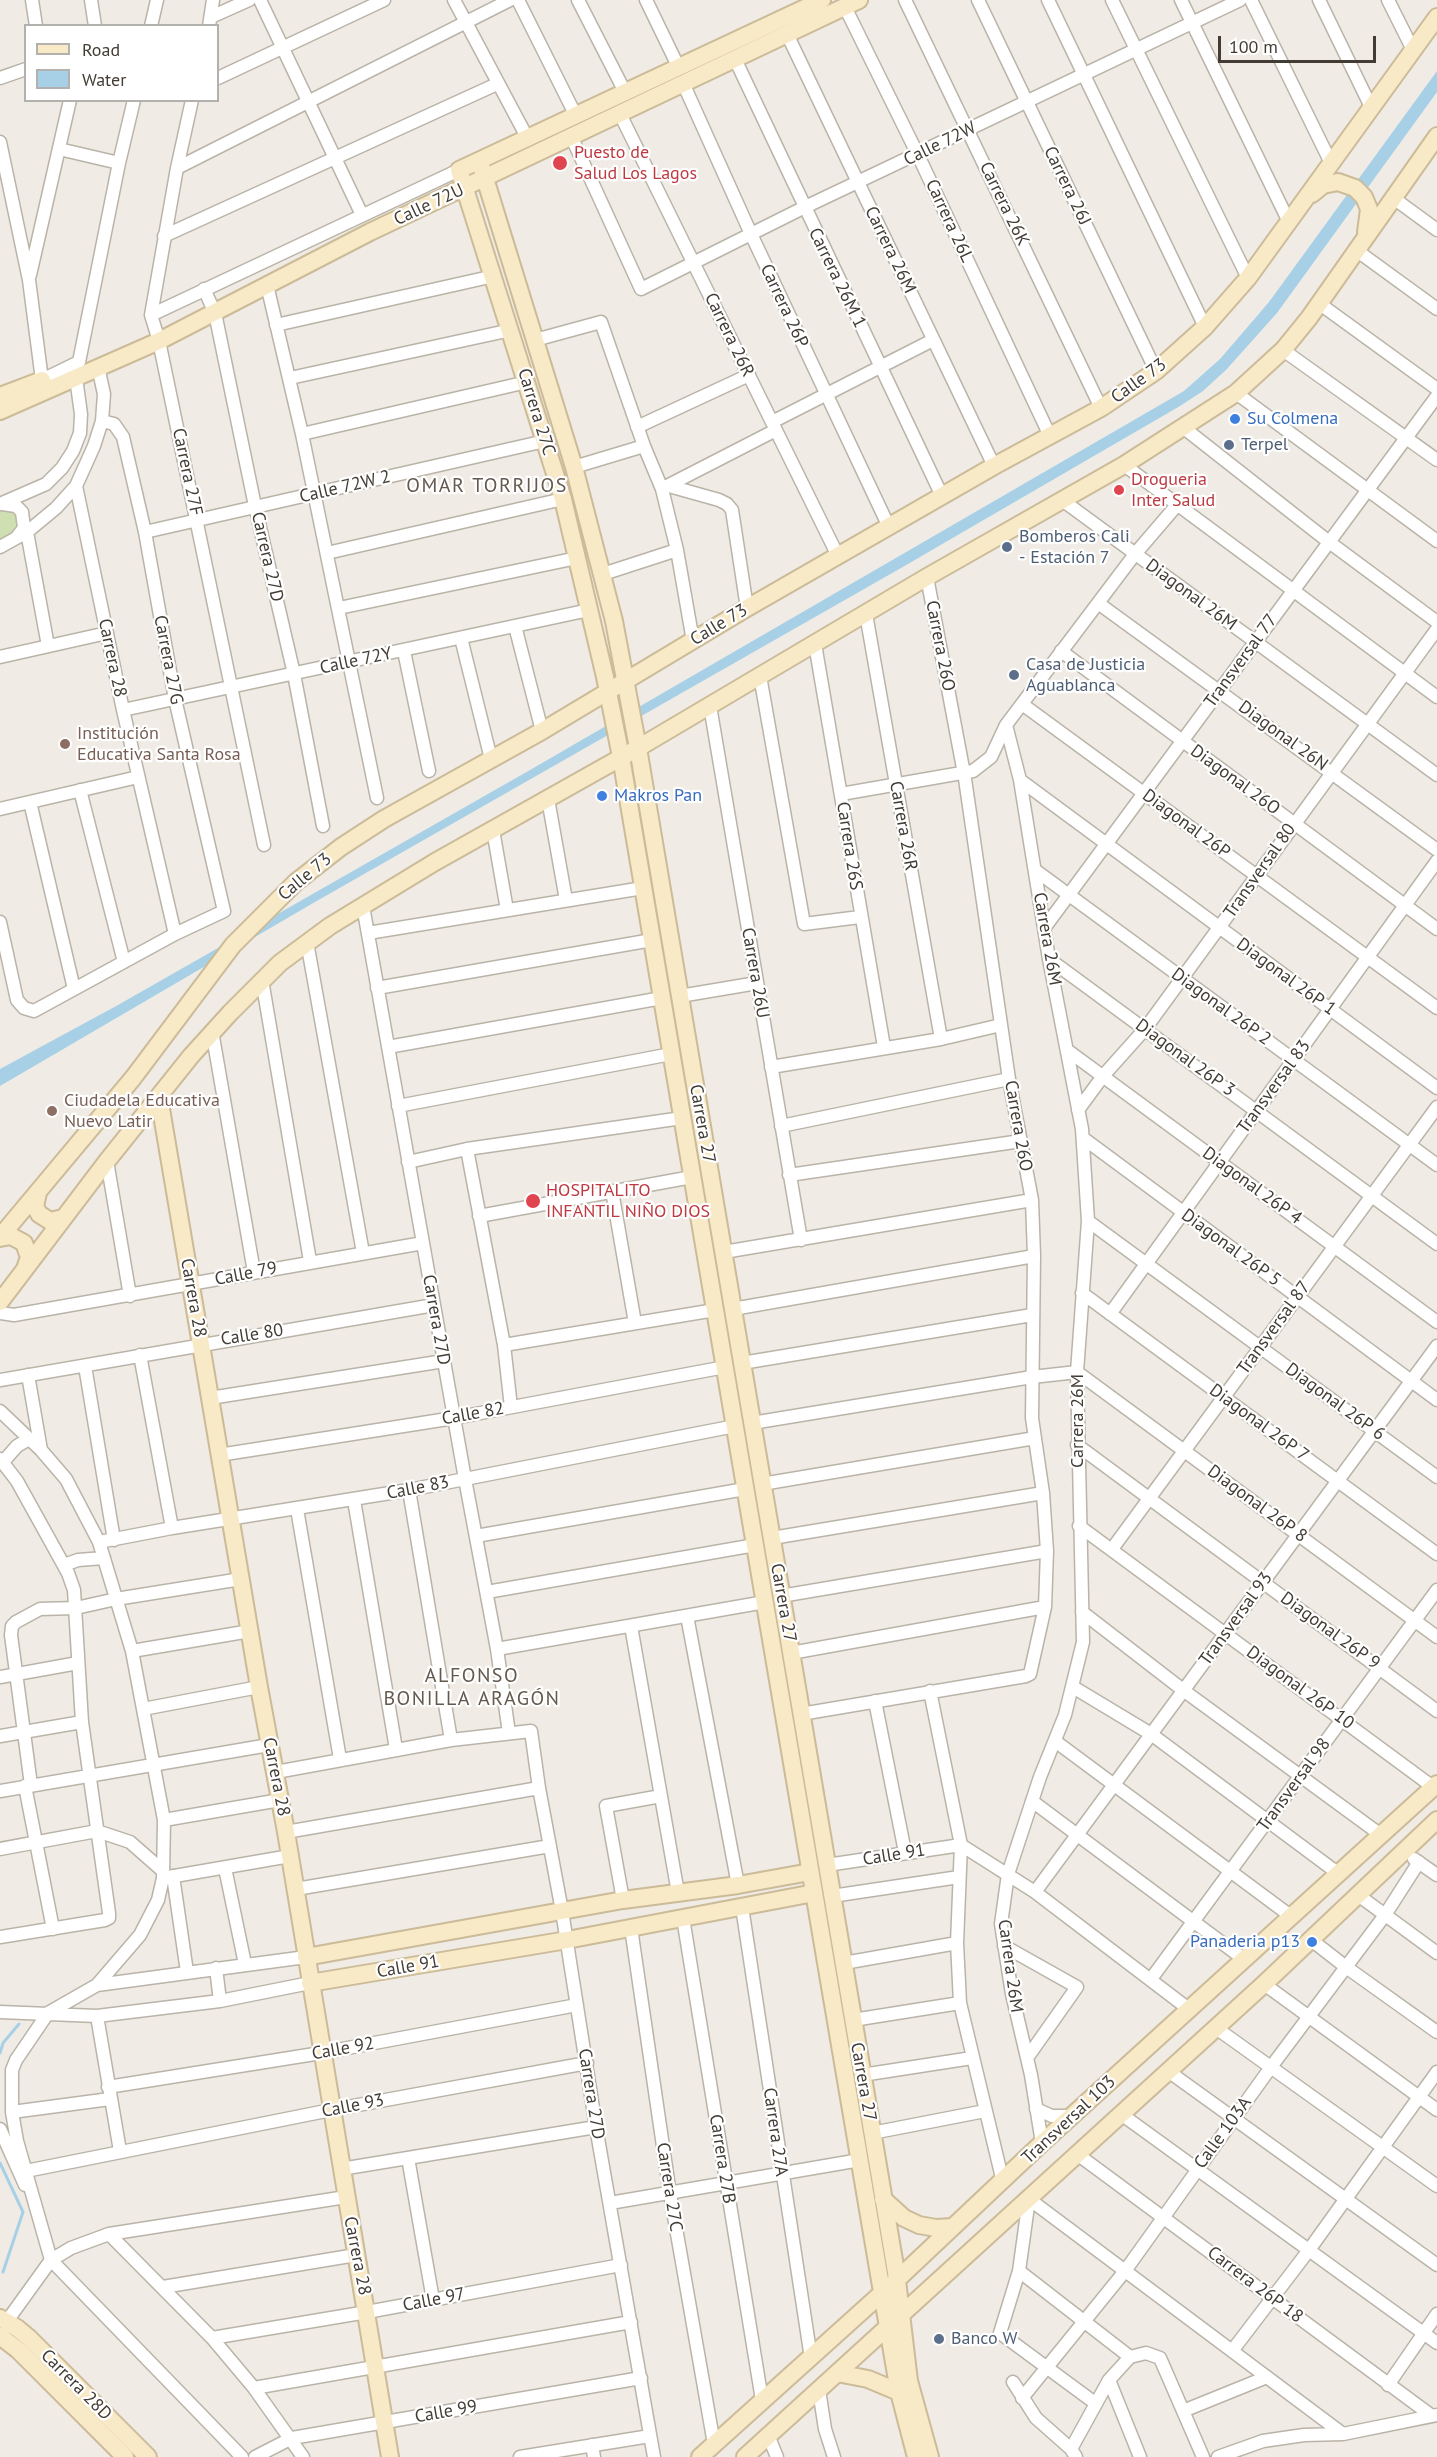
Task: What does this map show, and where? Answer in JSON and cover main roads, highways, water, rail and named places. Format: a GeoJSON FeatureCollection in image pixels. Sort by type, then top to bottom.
{"type":"FeatureCollection","features":[{"type":"Feature","properties":{"kind":"main road","name":"Calle 72U"},"geometry":{"type":"LineString","coordinates":[[0,396],[76,378],[159,341],[370,232],[466,188],[482,170],[528,139],[819,1]]}},
{"type":"Feature","properties":{"kind":"main road","name":"Calle 72U"},"geometry":{"type":"LineString","coordinates":[[459,170],[482,170],[571,136],[852,3]]}},
{"type":"Feature","properties":{"kind":"main road","name":"Calle 73"},"geometry":{"type":"LineString","coordinates":[[0,1238],[134,1078],[233,945],[282,896],[328,856],[356,836],[542,731],[747,608],[994,466],[1101,408],[1156,371],[1205,327],[1248,278],[1437,17]]}},
{"type":"Feature","properties":{"kind":"main road"},"geometry":{"type":"LineString","coordinates":[[0,1302],[107,1161],[212,1031],[262,980],[307,942],[492,830],[638,748],[927,577],[1124,465],[1236,393],[1283,350],[1320,304],[1392,197],[1434,145]]}},
{"type":"Feature","properties":{"kind":"main road","name":"Carrera 27C"},"geometry":{"type":"LineString","coordinates":[[459,170],[563,499],[607,692]]}},
{"type":"Feature","properties":{"kind":"main road","name":"Carrera 27C"},"geometry":{"type":"LineString","coordinates":[[482,170],[574,467],[603,574],[626,681]]}},
{"type":"Feature","properties":{"kind":"main road"},"geometry":{"type":"LineString","coordinates":[[1306,198],[1323,185],[1338,182],[1355,188],[1364,197],[1369,209],[1369,220],[1360,243]]}},
{"type":"Feature","properties":{"kind":"main road","name":"Calle 72U"},"geometry":{"type":"LineString","coordinates":[[0,411],[43,386]]}},
{"type":"Feature","properties":{"kind":"main road"},"geometry":{"type":"LineString","coordinates":[[626,681],[638,748]]}},
{"type":"Feature","properties":{"kind":"main road"},"geometry":{"type":"LineString","coordinates":[[607,692],[621,757]]}},
{"type":"Feature","properties":{"kind":"main road","name":"Carrera 27"},"geometry":{"type":"LineString","coordinates":[[638,748],[897,2280],[909,2381],[930,2457]]}},
{"type":"Feature","properties":{"kind":"main road","name":"Carrera 27"},"geometry":{"type":"LineString","coordinates":[[621,757],[765,1602],[803,1873],[860,2160],[899,2392],[916,2457]]}},
{"type":"Feature","properties":{"kind":"main road","name":"Carrera 28"},"geometry":{"type":"LineString","coordinates":[[159,1097],[219,1455],[232,1518],[249,1631],[296,1889],[321,2053],[377,2368],[390,2457]]}},
{"type":"Feature","properties":{"kind":"main road"},"geometry":{"type":"LineString","coordinates":[[38,1193],[35,1201],[39,1214],[50,1221],[63,1218]]}},
{"type":"Feature","properties":{"kind":"main road"},"geometry":{"type":"LineString","coordinates":[[0,1238],[11,1236],[24,1243],[29,1257],[23,1272]]}},
{"type":"Feature","properties":{"kind":"main road","name":"Transversal 103"},"geometry":{"type":"LineString","coordinates":[[700,2457],[897,2280],[1072,2116],[1435,1786]]}},
{"type":"Feature","properties":{"kind":"main road","name":"Transversal 103"},"geometry":{"type":"LineString","coordinates":[[745,2457],[1264,1984],[1437,1820]]}},
{"type":"Feature","properties":{"kind":"main road"},"geometry":{"type":"LineString","coordinates":[[1357,1857],[1350,1871],[1356,1880],[1365,1882],[1377,1876]]}},
{"type":"Feature","properties":{"kind":"main road","name":"Calle 91"},"geometry":{"type":"LineString","coordinates":[[306,1957],[623,1900],[738,1885],[803,1873]]}},
{"type":"Feature","properties":{"kind":"main road"},"geometry":{"type":"LineString","coordinates":[[1323,1887],[1335,1884],[1344,1888],[1347,1897],[1343,1908]]}},
{"type":"Feature","properties":{"kind":"main road","name":"Calle 91"},"geometry":{"type":"LineString","coordinates":[[310,1983],[567,1940],[807,1894]]}},
{"type":"Feature","properties":{"kind":"main road"},"geometry":{"type":"LineString","coordinates":[[883,2199],[904,2218],[919,2225],[936,2228],[953,2227]]}},
{"type":"Feature","properties":{"kind":"main road","name":"Carrera 28D"},"geometry":{"type":"LineString","coordinates":[[2,2325],[18,2350],[125,2457]]}},
{"type":"Feature","properties":{"kind":"main road","name":"Carrera 28D"},"geometry":{"type":"LineString","coordinates":[[2,2325],[29,2338],[147,2457]]}},
{"type":"Feature","properties":{"kind":"main road"},"geometry":{"type":"LineString","coordinates":[[838,2332],[847,2329],[859,2334],[862,2343],[859,2353]]}},
{"type":"Feature","properties":{"kind":"main road"},"geometry":{"type":"LineString","coordinates":[[837,2373],[868,2379],[899,2392]]}},
{"type":"Feature","properties":{"kind":"water"},"geometry":{"type":"Polygon","coordinates":[[[1437,71],[1437,92],[1277,313],[1226,370],[1203,391],[901,568],[315,902],[0,1086],[0,1069],[118,1005],[530,770],[1184,391],[1220,359],[1269,302],[1437,71]]]}},
{"type":"Feature","properties":{"kind":"waterway"},"geometry":{"type":"LineString","coordinates":[[0,2053],[3,2043],[19,2024]]}},
{"type":"Feature","properties":{"kind":"waterway"},"geometry":{"type":"LineString","coordinates":[[0,2163],[23,2212],[3,2272]]}},
{"type":"Feature","properties":{"kind":"place","name":"Puesto de Salud Los Lagos"},"geometry":{"type":"Point","coordinates":[560,163]}},
{"type":"Feature","properties":{"kind":"place","name":"Su Colmena"},"geometry":{"type":"Point","coordinates":[1235,419]}},
{"type":"Feature","properties":{"kind":"place","name":"Terpel"},"geometry":{"type":"Point","coordinates":[1229,445]}},
{"type":"Feature","properties":{"kind":"place","name":"Drogueria Inter Salud"},"geometry":{"type":"Point","coordinates":[1119,490]}},
{"type":"Feature","properties":{"kind":"place","name":"Bomberos Cali - Estación 7"},"geometry":{"type":"Point","coordinates":[1007,547]}},
{"type":"Feature","properties":{"kind":"place","name":"Casa de Justicia Aguablanca"},"geometry":{"type":"Point","coordinates":[1014,675]}},
{"type":"Feature","properties":{"kind":"place","name":"Institución Educativa Santa Rosa"},"geometry":{"type":"Point","coordinates":[65,744]}},
{"type":"Feature","properties":{"kind":"place","name":"Makros Pan"},"geometry":{"type":"Point","coordinates":[602,796]}},
{"type":"Feature","properties":{"kind":"place","name":"Ciudadela Educativa Nuevo Latir"},"geometry":{"type":"Point","coordinates":[52,1111]}},
{"type":"Feature","properties":{"kind":"place","name":"HOSPITALITO INFANTIL NIÑO DIOS"},"geometry":{"type":"Point","coordinates":[533,1201]}},
{"type":"Feature","properties":{"kind":"place","name":"Panaderia p13"},"geometry":{"type":"Point","coordinates":[1312,1942]}},
{"type":"Feature","properties":{"kind":"place","name":"Banco W"},"geometry":{"type":"Point","coordinates":[939,2339]}},
{"type":"Feature","properties":{"kind":"district","name":"OMAR TORRIJOS"},"geometry":{"type":"Point","coordinates":[487,486]}},
{"type":"Feature","properties":{"kind":"district","name":"ALFONSO BONILLA ARAGÓN"},"geometry":{"type":"Point","coordinates":[472,1688]}}]}
